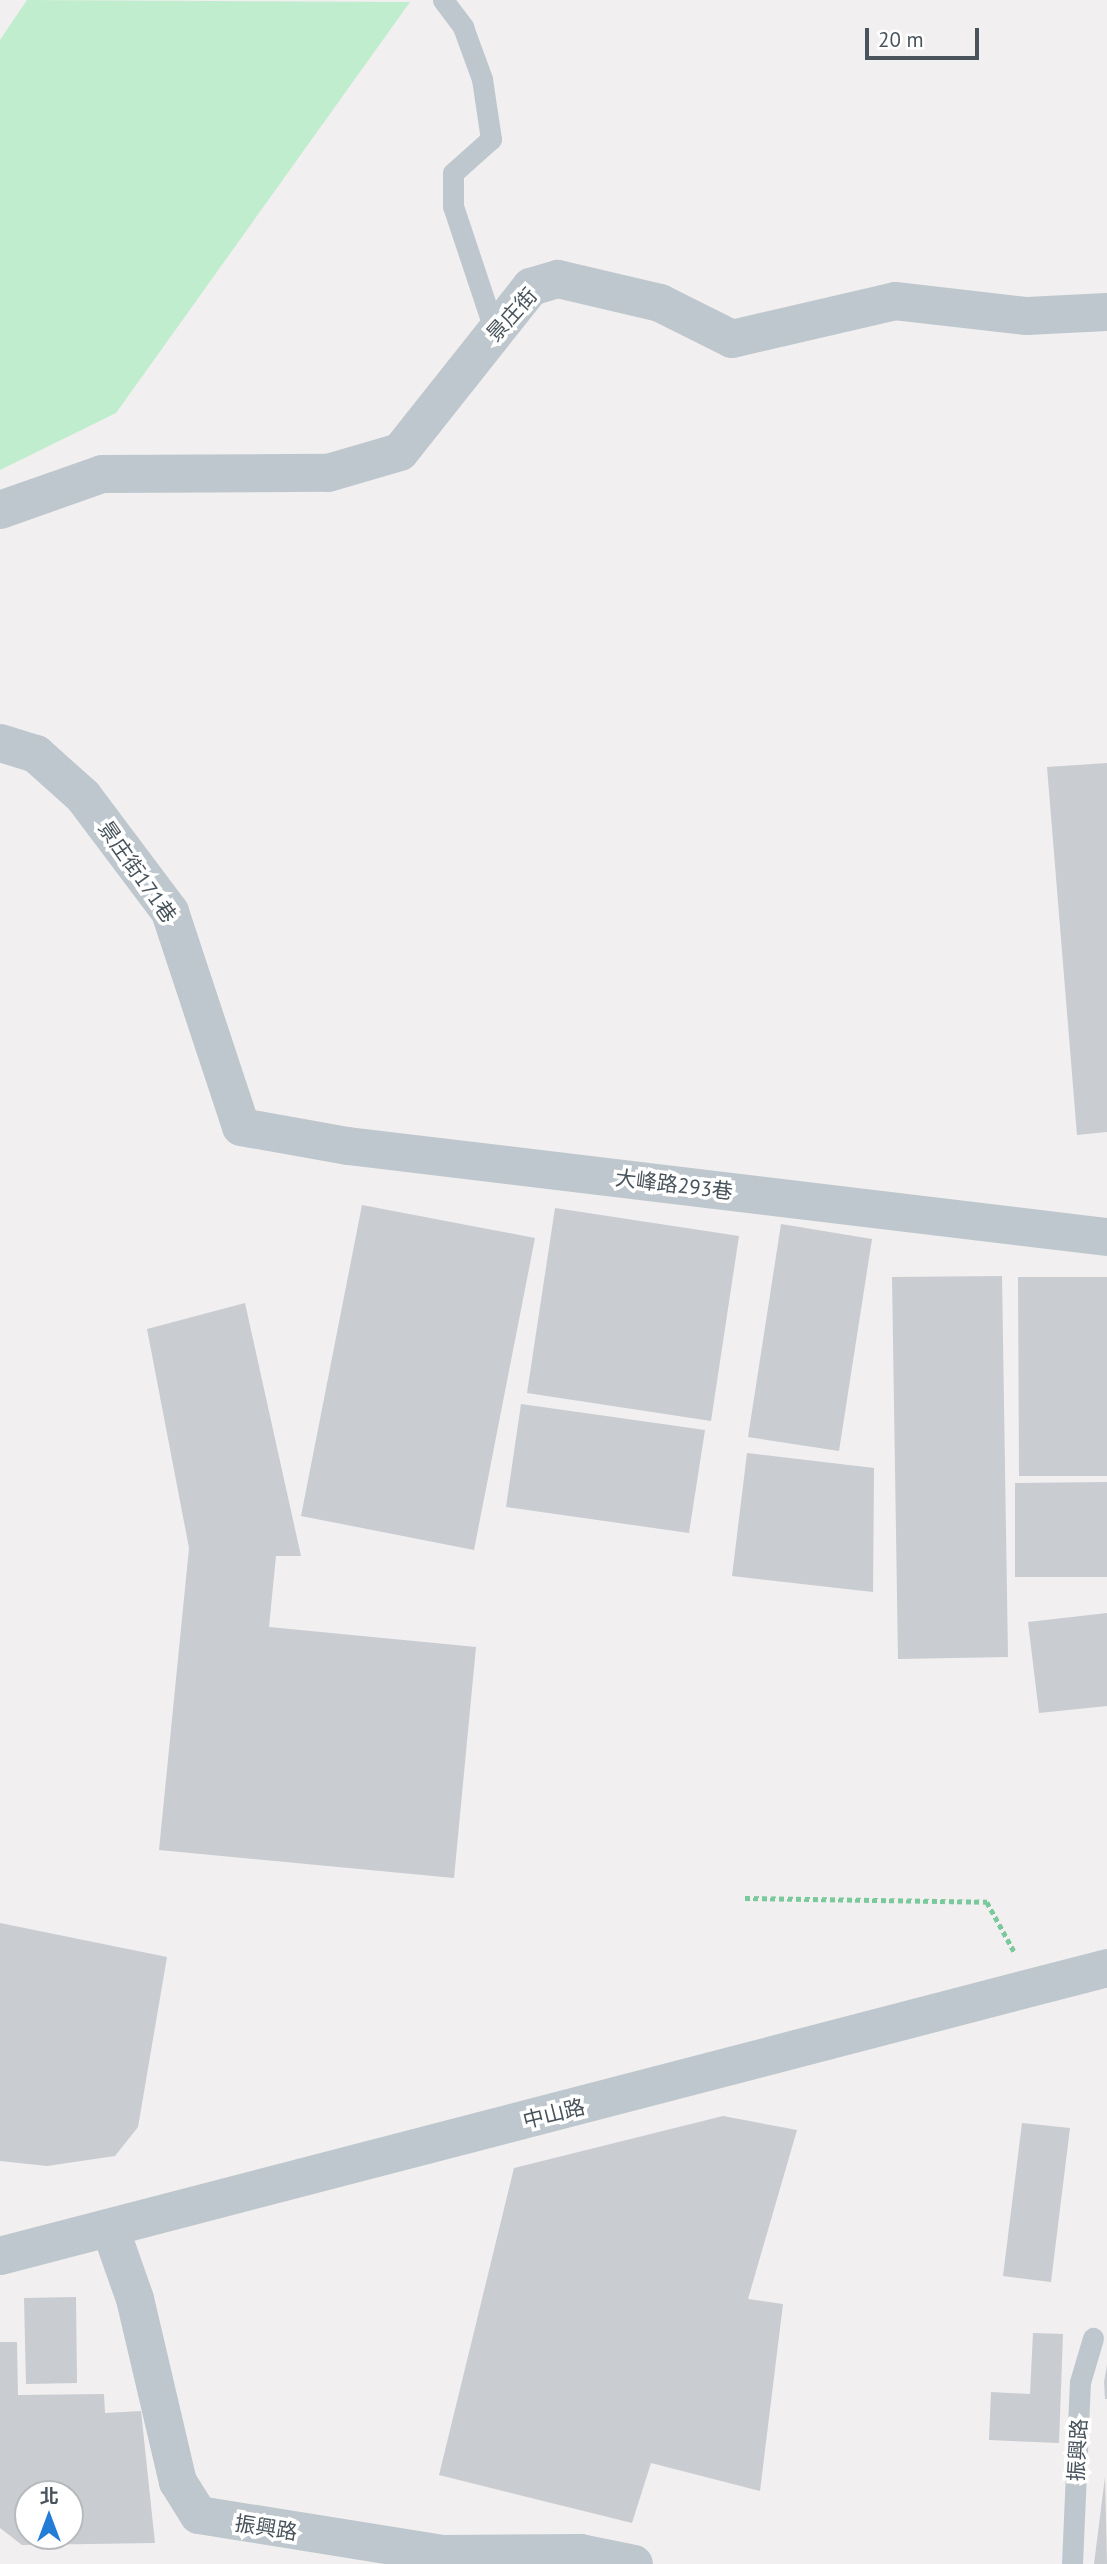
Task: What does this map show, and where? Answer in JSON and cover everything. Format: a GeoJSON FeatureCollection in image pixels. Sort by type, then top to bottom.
{"type":"FeatureCollection","features":[{"type":"Feature","properties":{"kind":"street","name":"景庄街"},"geometry":{"type":"LineString","coordinates":[[0,510],[102,474],[328,473],[400,452],[531,287],[558,279],[660,303],[732,339],[895,301],[1027,316],[1107,312]]}},
{"type":"Feature","properties":{"kind":"street","name":"景庄街171巷"},"geometry":{"type":"LineString","coordinates":[[0,743],[36,754],[83,796],[170,912],[242,1127]]}},
{"type":"Feature","properties":{"kind":"street","name":"大峰路293巷"},"geometry":{"type":"LineString","coordinates":[[242,1127],[348,1146],[1107,1237]]}},
{"type":"Feature","properties":{"kind":"street","name":"中山路"},"geometry":{"type":"LineString","coordinates":[[0,2256],[1035,1990],[1107,1968]]}},
{"type":"Feature","properties":{"kind":"street","name":"振興路"},"geometry":{"type":"LineString","coordinates":[[110,2228],[135,2299],[178,2482],[199,2515],[443,2554],[581,2553],[634,2564]]}},
{"type":"Feature","properties":{"kind":"lane"},"geometry":{"type":"LineString","coordinates":[[443,0],[463,27],[482,79],[491,139],[453,173],[453,206],[495,332]]}},
{"type":"Feature","properties":{"kind":"lane","name":"振興路"},"geometry":{"type":"LineString","coordinates":[[1072,2564],[1080,2382],[1093,2338]]}},
{"type":"Feature","properties":{"kind":"path"},"geometry":{"type":"LineString","coordinates":[[745,1898],[987,1902],[1035,1990]]}},
{"type":"Feature","properties":{"kind":"green space"},"geometry":{"type":"Polygon","coordinates":[[[27,0],[410,2],[116,413],[0,470],[0,40],[27,0]]]}},
{"type":"Feature","properties":{"kind":"building"},"geometry":{"type":"Polygon","coordinates":[[[1107,763],[1107,1132],[1077,1135],[1047,767],[1107,763]]]}},
{"type":"Feature","properties":{"kind":"building"},"geometry":{"type":"Polygon","coordinates":[[[362,1205],[535,1238],[474,1550],[301,1516],[362,1205]]]}},
{"type":"Feature","properties":{"kind":"building"},"geometry":{"type":"Polygon","coordinates":[[[555,1208],[739,1236],[711,1421],[527,1393],[555,1208]]]}},
{"type":"Feature","properties":{"kind":"building"},"geometry":{"type":"Polygon","coordinates":[[[781,1224],[872,1239],[839,1451],[748,1437],[781,1224]]]}},
{"type":"Feature","properties":{"kind":"building"},"geometry":{"type":"Polygon","coordinates":[[[1002,1276],[1008,1657],[898,1659],[892,1277],[1002,1276]]]}},
{"type":"Feature","properties":{"kind":"building"},"geometry":{"type":"Polygon","coordinates":[[[1018,1277],[1107,1277],[1107,1476],[1019,1476],[1018,1277]]]}},
{"type":"Feature","properties":{"kind":"building"},"geometry":{"type":"Polygon","coordinates":[[[245,1303],[301,1556],[276,1556],[269,1627],[476,1647],[454,1878],[159,1850],[189,1548],[147,1329],[245,1303]]]}},
{"type":"Feature","properties":{"kind":"building"},"geometry":{"type":"Polygon","coordinates":[[[521,1404],[705,1430],[689,1533],[506,1507],[521,1404]]]}},
{"type":"Feature","properties":{"kind":"building"},"geometry":{"type":"Polygon","coordinates":[[[747,1453],[874,1468],[873,1592],[732,1576],[747,1453]]]}},
{"type":"Feature","properties":{"kind":"building"},"geometry":{"type":"Polygon","coordinates":[[[1107,1482],[1107,1577],[1015,1577],[1015,1483],[1107,1482]]]}},
{"type":"Feature","properties":{"kind":"building"},"geometry":{"type":"Polygon","coordinates":[[[1107,1613],[1107,1706],[1039,1713],[1028,1622],[1107,1613]]]}},
{"type":"Feature","properties":{"kind":"building"},"geometry":{"type":"Polygon","coordinates":[[[0,1923],[167,1957],[138,2127],[115,2156],[47,2166],[0,2161],[0,1923]]]}},
{"type":"Feature","properties":{"kind":"building"},"geometry":{"type":"Polygon","coordinates":[[[723,2116],[797,2130],[748,2299],[783,2304],[760,2491],[651,2463],[632,2523],[439,2475],[514,2168],[723,2116]]]}},
{"type":"Feature","properties":{"kind":"building"},"geometry":{"type":"Polygon","coordinates":[[[1022,2123],[1070,2128],[1051,2282],[1003,2276],[1022,2123]]]}},
{"type":"Feature","properties":{"kind":"building"},"geometry":{"type":"Polygon","coordinates":[[[76,2297],[77,2383],[26,2384],[24,2298],[76,2297]]]}},
{"type":"Feature","properties":{"kind":"building"},"geometry":{"type":"Polygon","coordinates":[[[1033,2333],[1063,2334],[1059,2443],[989,2440],[991,2392],[1030,2394],[1033,2333]]]}},
{"type":"Feature","properties":{"kind":"building"},"geometry":{"type":"Polygon","coordinates":[[[0,2342],[17,2342],[18,2395],[104,2394],[105,2413],[141,2411],[155,2543],[84,2544],[84,2480],[14,2480],[14,2539],[0,2528],[0,2342]]]}},
{"type":"Feature","properties":{"kind":"building"},"geometry":{"type":"Polygon","coordinates":[[[1107,2365],[1107,2399],[1105,2399],[1104,2382],[1107,2365]]]}},
{"type":"Feature","properties":{"kind":"building"},"geometry":{"type":"Polygon","coordinates":[[[1105,2477],[1107,2564],[1094,2564],[1105,2477]]]}}]}
